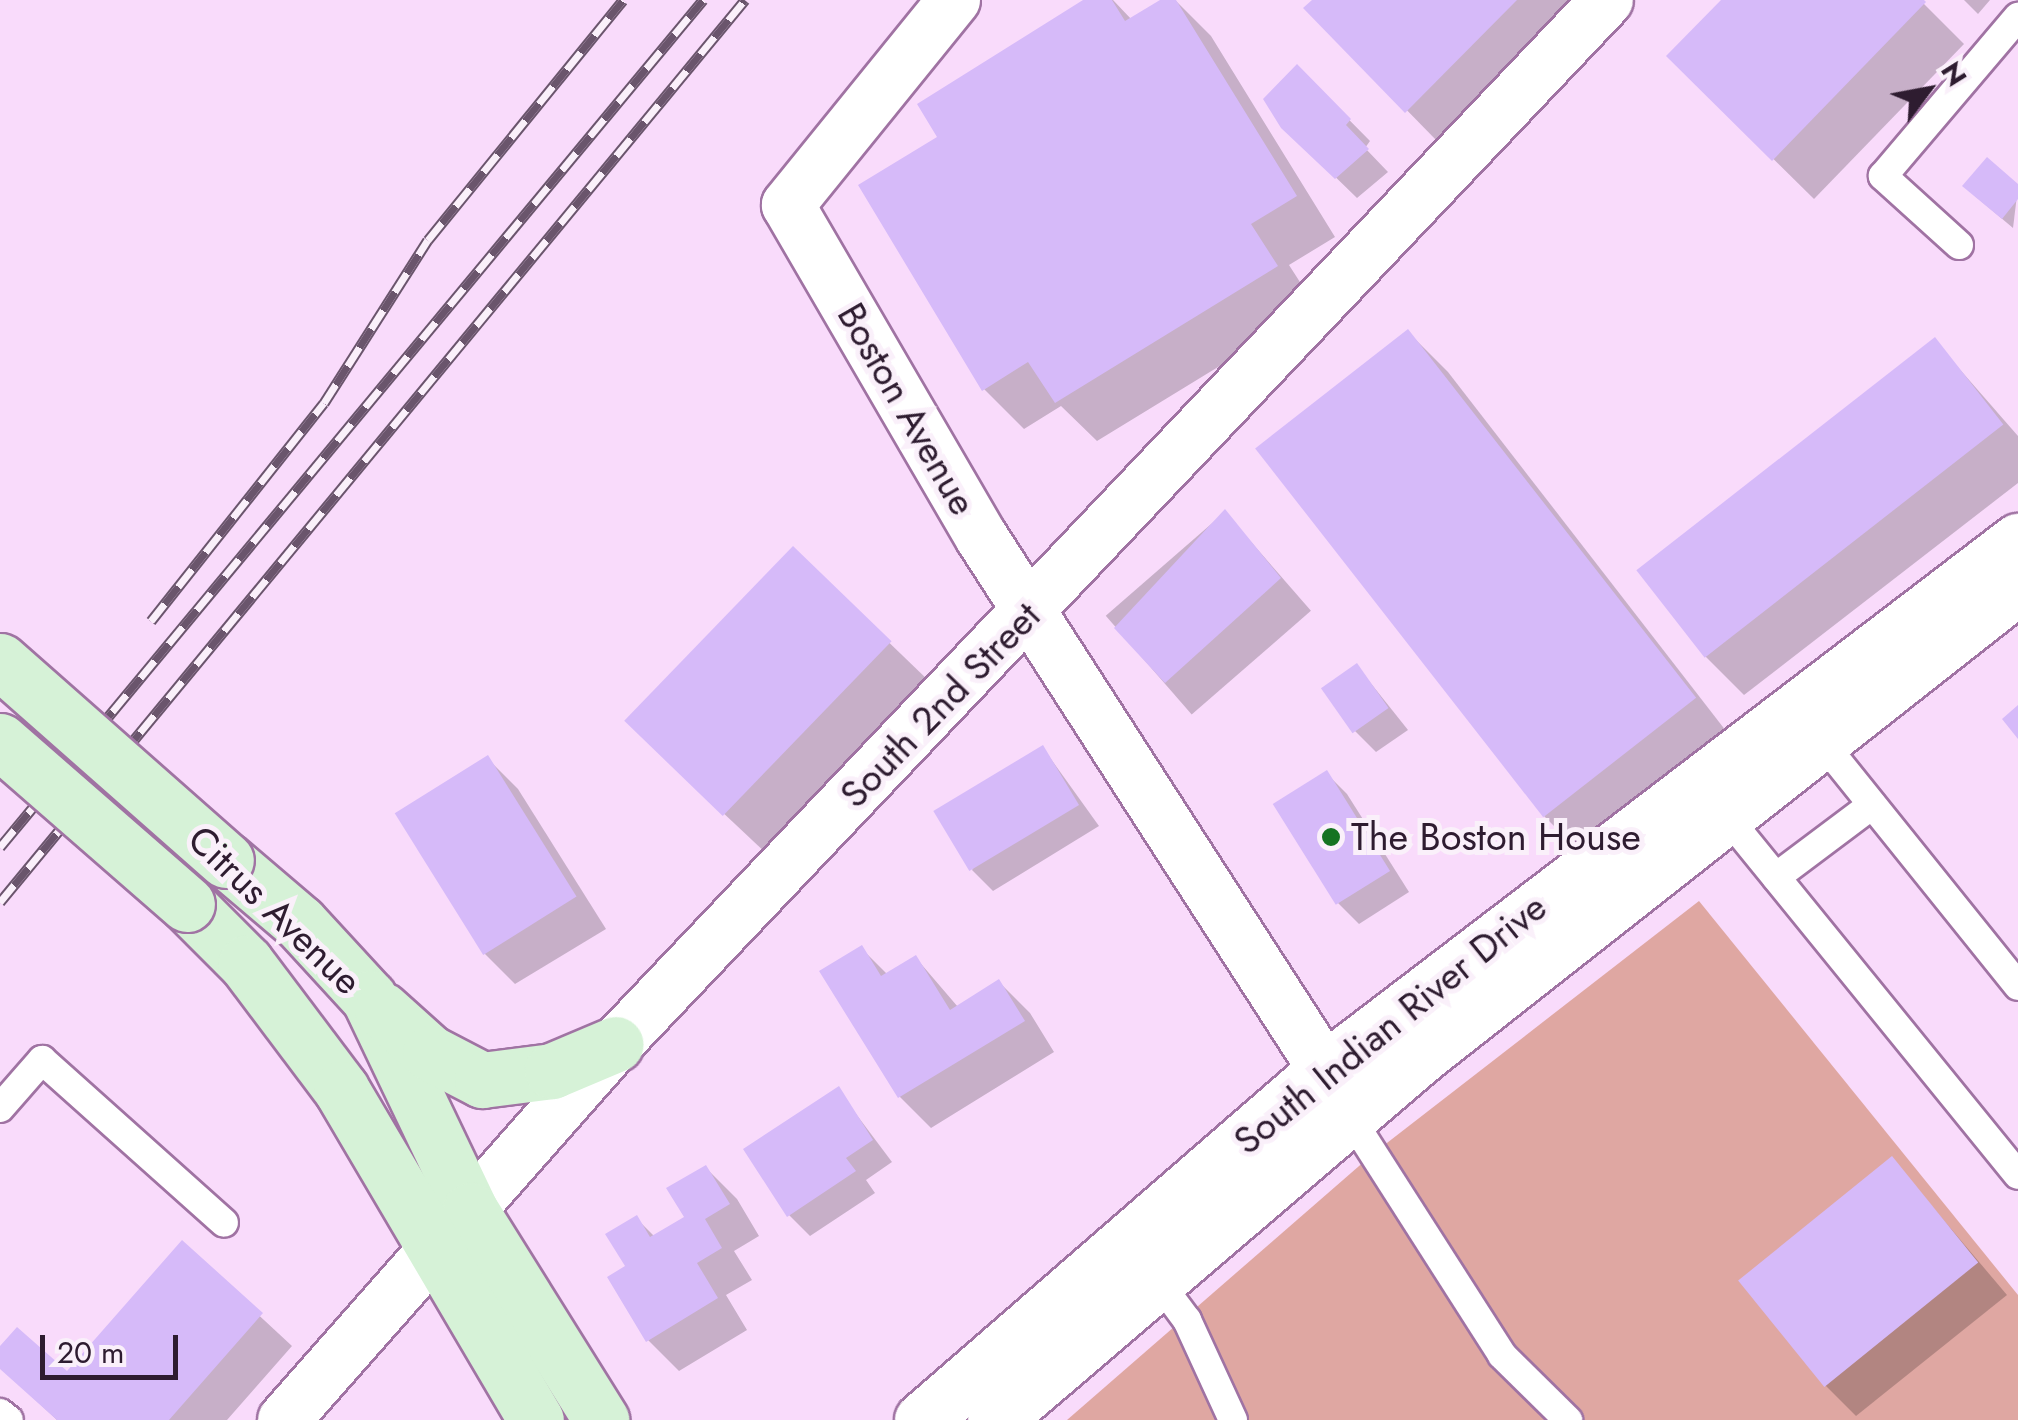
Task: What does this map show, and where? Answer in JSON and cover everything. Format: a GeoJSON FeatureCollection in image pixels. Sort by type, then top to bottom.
{"type":"FeatureCollection","features":[{"type":"Feature","properties":{"kind":"main road","name":"Citrus Avenue"},"geometry":{"type":"LineString","coordinates":[[0,662],[300,924],[369,998],[452,1230],[536,1420]]}},
{"type":"Feature","properties":{"kind":"main road","name":"Citrus Avenue"},"geometry":{"type":"LineString","coordinates":[[0,741],[187,904],[295,1023],[341,1088],[601,1420]]}},
{"type":"Feature","properties":{"kind":"main road"},"geometry":{"type":"LineString","coordinates":[[369,998],[430,1053],[482,1080],[552,1071],[616,1044]]}},
{"type":"Feature","properties":{"kind":"street","name":"Boston Avenue"},"geometry":{"type":"LineString","coordinates":[[954,0],[788,205],[1030,611],[1337,1093]]}},
{"type":"Feature","properties":{"kind":"street","name":"South 2nd Street"},"geometry":{"type":"LineString","coordinates":[[284,1420],[616,1044],[1607,0]]}},
{"type":"Feature","properties":{"kind":"street","name":"South Indian River Drive"},"geometry":{"type":"LineString","coordinates":[[922,1420],[1337,1093],[2018,542]]}},
{"type":"Feature","properties":{"kind":"street","name":"South Indian River Drive"},"geometry":{"type":"LineString","coordinates":[[995,1420],[1158,1281],[1337,1093],[1727,817],[2018,586]]}},
{"type":"Feature","properties":{"kind":"lane"},"geometry":{"type":"LineString","coordinates":[[1959,245],[1883,176],[2018,17]]}},
{"type":"Feature","properties":{"kind":"lane"},"geometry":{"type":"LineString","coordinates":[[1822,742],[2018,986]]}},
{"type":"Feature","properties":{"kind":"lane"},"geometry":{"type":"LineString","coordinates":[[1776,877],[1872,805]]}},
{"type":"Feature","properties":{"kind":"lane"},"geometry":{"type":"LineString","coordinates":[[1727,817],[2018,1176]]}},
{"type":"Feature","properties":{"kind":"lane"},"geometry":{"type":"LineString","coordinates":[[0,1108],[42,1060],[224,1224]]}},
{"type":"Feature","properties":{"kind":"lane"},"geometry":{"type":"LineString","coordinates":[[1337,1093],[1502,1355],[1568,1420]]}},
{"type":"Feature","properties":{"kind":"lane"},"geometry":{"type":"LineString","coordinates":[[1158,1281],[1186,1320],[1234,1420]]}},
{"type":"Feature","properties":{"kind":"lane"},"geometry":{"type":"LineString","coordinates":[[0,1413],[9,1420]]}},
{"type":"Feature","properties":{"kind":"shaded area"},"geometry":{"type":"Polygon","coordinates":[[[1699,901],[2018,1295],[2018,1420],[1067,1420],[1374,1153],[1699,901]]]}},
{"type":"Feature","properties":{"kind":"building"},"geometry":{"type":"Polygon","coordinates":[[[1083,0],[1112,0],[1125,21],[1160,0],[1176,0],[1297,196],[1251,224],[1278,266],[1055,403],[1028,362],[982,391],[858,185],[937,137],[917,104],[1083,0]]]}},
{"type":"Feature","properties":{"kind":"building"},"geometry":{"type":"Polygon","coordinates":[[[1312,0],[1517,0],[1405,113],[1303,8],[1312,0]]]}},
{"type":"Feature","properties":{"kind":"building"},"geometry":{"type":"Polygon","coordinates":[[[1721,0],[1926,2],[1772,161],[1666,56],[1721,0]]]}},
{"type":"Feature","properties":{"kind":"building"},"geometry":{"type":"Polygon","coordinates":[[[1297,64],[1351,119],[1346,125],[1369,149],[1335,179],[1281,128],[1263,99],[1297,64]]]}},
{"type":"Feature","properties":{"kind":"building"},"geometry":{"type":"Polygon","coordinates":[[[1987,157],[2018,184],[2018,199],[2002,219],[1962,186],[1987,157]]]}},
{"type":"Feature","properties":{"kind":"building"},"geometry":{"type":"Polygon","coordinates":[[[1408,329],[1696,698],[1543,817],[1255,448],[1408,329]]]}},
{"type":"Feature","properties":{"kind":"building"},"geometry":{"type":"Polygon","coordinates":[[[1935,337],[2003,424],[1705,658],[1636,570],[1935,337]]]}},
{"type":"Feature","properties":{"kind":"building"},"geometry":{"type":"Polygon","coordinates":[[[1225,509],[1281,578],[1165,683],[1114,628],[1225,509]]]}},
{"type":"Feature","properties":{"kind":"building"},"geometry":{"type":"Polygon","coordinates":[[[793,546],[892,641],[723,816],[624,721],[793,546]]]}},
{"type":"Feature","properties":{"kind":"building"},"geometry":{"type":"Polygon","coordinates":[[[1357,663],[1389,708],[1353,733],[1321,688],[1357,663]]]}},
{"type":"Feature","properties":{"kind":"building"},"geometry":{"type":"Polygon","coordinates":[[[2018,705],[2018,739],[2002,719],[2018,705]]]}},
{"type":"Feature","properties":{"kind":"building"},"geometry":{"type":"Polygon","coordinates":[[[1043,745],[1079,805],[969,871],[933,811],[1043,745]]]}},
{"type":"Feature","properties":{"kind":"building"},"geometry":{"type":"Polygon","coordinates":[[[488,755],[576,897],[483,955],[395,813],[488,755]]]}},
{"type":"Feature","properties":{"kind":"building","name":"The Boston House"},"geometry":{"type":"Polygon","coordinates":[[[1327,770],[1390,871],[1336,905],[1273,804],[1327,770]]]}},
{"type":"Feature","properties":{"kind":"building"},"geometry":{"type":"Polygon","coordinates":[[[862,945],[881,976],[916,955],[950,1010],[999,979],[1025,1021],[898,1098],[819,971],[862,945]]]}},
{"type":"Feature","properties":{"kind":"building"},"geometry":{"type":"Polygon","coordinates":[[[839,1086],[873,1140],[846,1158],[856,1171],[787,1217],[743,1149],[839,1086]]]}},
{"type":"Feature","properties":{"kind":"building"},"geometry":{"type":"Polygon","coordinates":[[[1892,1156],[1978,1262],[1824,1387],[1738,1281],[1892,1156]]]}},
{"type":"Feature","properties":{"kind":"building"},"geometry":{"type":"Polygon","coordinates":[[[706,1165],[730,1204],[705,1219],[722,1248],[697,1263],[718,1298],[646,1342],[607,1277],[625,1266],[605,1234],[637,1215],[650,1237],[684,1217],[666,1188],[706,1165]]]}},
{"type":"Feature","properties":{"kind":"building"},"geometry":{"type":"Polygon","coordinates":[[[182,1240],[263,1313],[169,1420],[57,1420],[0,1369],[0,1346],[17,1327],[67,1371],[182,1240]]]}},
{"type":"Feature","properties":{"kind":"railway"},"geometry":{"type":"LineString","coordinates":[[151,621],[324,403],[428,240],[623,0]]}},
{"type":"Feature","properties":{"kind":"railway"},"geometry":{"type":"LineString","coordinates":[[0,847],[703,0]]}},
{"type":"Feature","properties":{"kind":"railway"},"geometry":{"type":"LineString","coordinates":[[0,902],[745,0]]}},
{"type":"Feature","properties":{"kind":"place","name":"The Boston House"},"geometry":{"type":"Point","coordinates":[1331,837]}}]}
